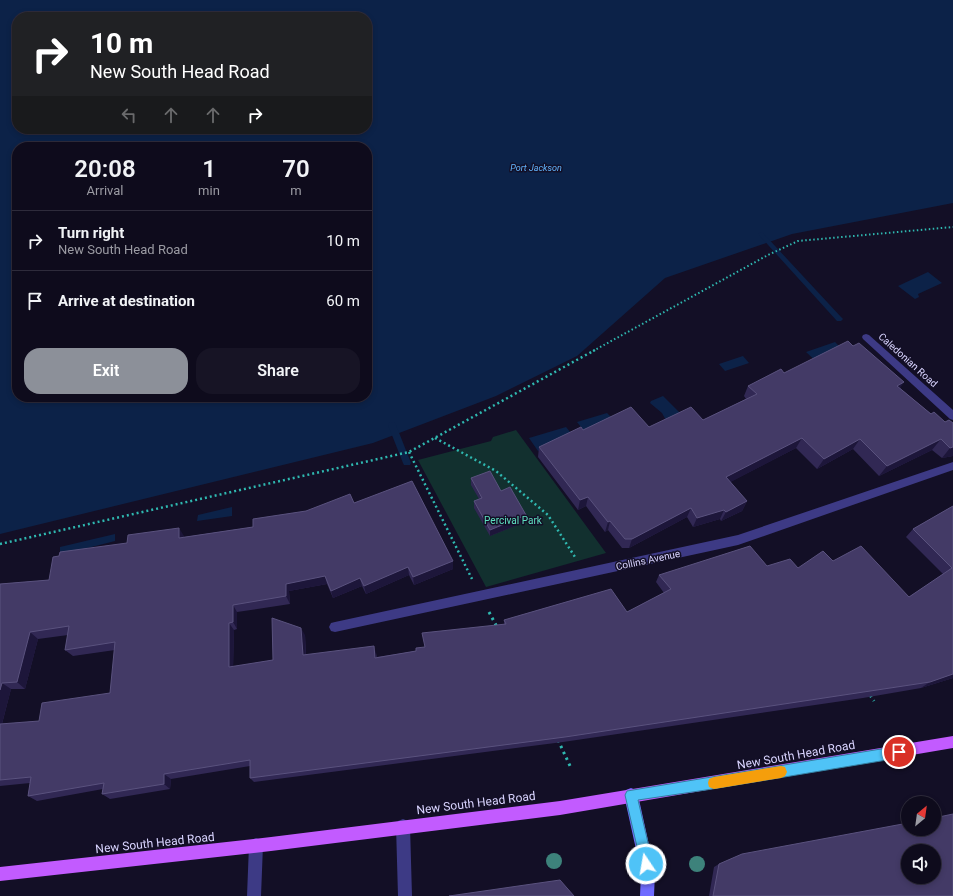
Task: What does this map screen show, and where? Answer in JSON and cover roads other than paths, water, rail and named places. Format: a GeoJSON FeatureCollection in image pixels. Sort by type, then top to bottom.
{"type":"FeatureCollection","features":[{"type":"Feature","properties":{"kind":"main road","name":"New South Head Road"},"geometry":{"type":"LineString","coordinates":[[0,874],[256,846],[403,826],[560,808],[953,742]]}},
{"type":"Feature","properties":{"kind":"street","name":"Caledonian Road"},"geometry":{"type":"LineString","coordinates":[[866,337],[953,416]]}},
{"type":"Feature","properties":{"kind":"street","name":"Collins Avenue"},"geometry":{"type":"LineString","coordinates":[[335,627],[738,540],[953,466]]}},
{"type":"Feature","properties":{"kind":"street"},"geometry":{"type":"LineString","coordinates":[[631,795],[648,872],[647,896]]}},
{"type":"Feature","properties":{"kind":"street"},"geometry":{"type":"LineString","coordinates":[[403,826],[405,896]]}},
{"type":"Feature","properties":{"kind":"street"},"geometry":{"type":"LineString","coordinates":[[254,896],[256,846]]}},
{"type":"Feature","properties":{"kind":"water","name":"Port Jackson"},"geometry":{"type":"Polygon","coordinates":[[[0,0],[953,0],[953,203],[792,234],[665,278],[577,356],[496,396],[373,443],[0,534],[0,0]]]}},
{"type":"Feature","properties":{"kind":"water"},"geometry":{"type":"Polygon","coordinates":[[[928,272],[942,283],[918,294],[919,297],[915,299],[898,286],[928,272]]]}},
{"type":"Feature","properties":{"kind":"water"},"geometry":{"type":"Polygon","coordinates":[[[835,342],[844,351],[819,364],[806,352],[835,342]]]}},
{"type":"Feature","properties":{"kind":"water"},"geometry":{"type":"Polygon","coordinates":[[[743,356],[749,363],[725,371],[719,364],[743,356]]]}},
{"type":"Feature","properties":{"kind":"water"},"geometry":{"type":"Polygon","coordinates":[[[663,396],[685,418],[669,426],[662,413],[650,403],[651,401],[663,396]]]}},
{"type":"Feature","properties":{"kind":"water"},"geometry":{"type":"Polygon","coordinates":[[[607,413],[613,419],[585,432],[577,422],[607,413]]]}},
{"type":"Feature","properties":{"kind":"water"},"geometry":{"type":"Polygon","coordinates":[[[566,427],[571,433],[538,451],[529,438],[566,427]]]}},
{"type":"Feature","properties":{"kind":"water"},"geometry":{"type":"Polygon","coordinates":[[[232,507],[232,516],[197,521],[198,515],[232,507]]]}},
{"type":"Feature","properties":{"kind":"water"},"geometry":{"type":"Polygon","coordinates":[[[115,534],[115,541],[60,555],[60,547],[115,534]]]}},
{"type":"Feature","properties":{"kind":"waterway"},"geometry":{"type":"LineString","coordinates":[[761,234],[839,319]]}},
{"type":"Feature","properties":{"kind":"waterway"},"geometry":{"type":"LineString","coordinates":[[392,425],[407,463]]}},
{"type":"Feature","properties":{"kind":"park label","name":"Percival Park"},"geometry":{"type":"Point","coordinates":[513,520]}}]}
